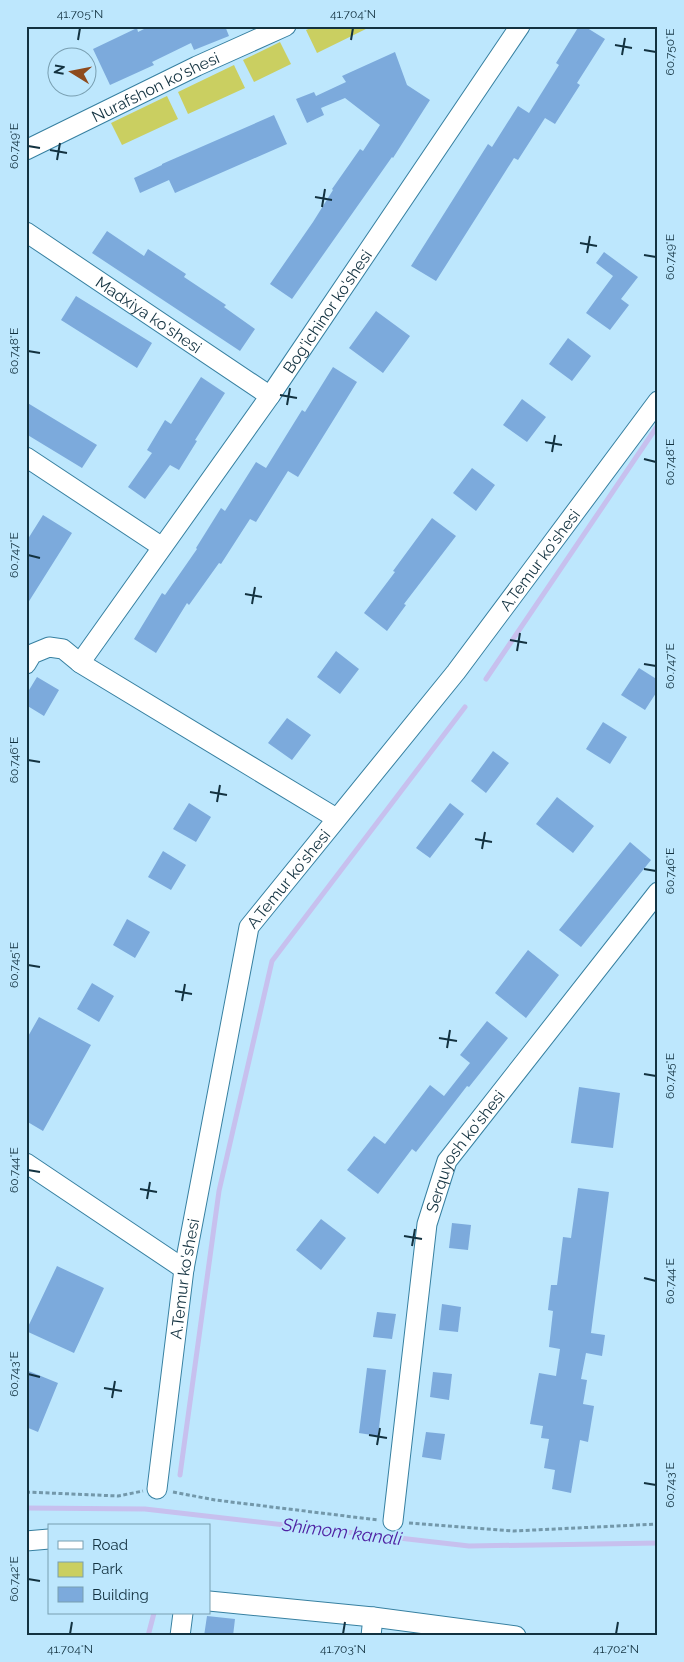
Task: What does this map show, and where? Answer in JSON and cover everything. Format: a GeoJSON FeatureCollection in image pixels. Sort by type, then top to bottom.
{"type":"FeatureCollection","features":[{"type":"Feature","properties":{"kind":"street","name":"Nurafshon ko'shesi"},"geometry":{"type":"LineString","coordinates":[[26,150],[197,66],[286,26]]}},
{"type":"Feature","properties":{"kind":"street","name":"Bog'ichinor ko'shesi"},"geometry":{"type":"LineString","coordinates":[[80,663],[270,396],[520,26]]}},
{"type":"Feature","properties":{"kind":"street","name":"Madxiya ko'shesi"},"geometry":{"type":"LineString","coordinates":[[26,232],[270,396]]}},
{"type":"Feature","properties":{"kind":"street","name":"A.Temur ko'shesi"},"geometry":{"type":"LineString","coordinates":[[157,1489],[184,1269],[249,926],[456,672],[658,401]]}},
{"type":"Feature","properties":{"kind":"street"},"geometry":{"type":"LineString","coordinates":[[26,457],[162,547]]}},
{"type":"Feature","properties":{"kind":"street"},"geometry":{"type":"LineString","coordinates":[[26,664],[32,654],[49,648],[63,649],[80,663],[336,818]]}},
{"type":"Feature","properties":{"kind":"street","name":"Serquyosh ko'shesi"},"geometry":{"type":"LineString","coordinates":[[393,1521],[427,1224],[447,1161],[654,905]]}},
{"type":"Feature","properties":{"kind":"street"},"geometry":{"type":"LineString","coordinates":[[26,1163],[184,1269]]}},
{"type":"Feature","properties":{"kind":"street"},"geometry":{"type":"LineString","coordinates":[[26,1541],[48,1539]]}},
{"type":"Feature","properties":{"kind":"street"},"geometry":{"type":"LineString","coordinates":[[210,1600],[372,1626],[516,1636]]}},
{"type":"Feature","properties":{"kind":"street"},"geometry":{"type":"LineString","coordinates":[[180,1636],[184,1614]]}},
{"type":"Feature","properties":{"kind":"path"},"geometry":{"type":"LineString","coordinates":[[26,1492],[118,1496],[157,1489],[215,1500],[393,1521],[514,1531],[658,1524]]}},
{"type":"Feature","properties":{"kind":"green space"},"geometry":{"type":"Polygon","coordinates":[[[315,26],[372,26],[317,53],[306,30],[315,26]]]}},
{"type":"Feature","properties":{"kind":"green space"},"geometry":{"type":"Polygon","coordinates":[[[280,42],[291,64],[254,82],[243,60],[280,42]]]}},
{"type":"Feature","properties":{"kind":"green space"},"geometry":{"type":"Polygon","coordinates":[[[234,65],[245,88],[188,114],[178,92],[234,65]]]}},
{"type":"Feature","properties":{"kind":"green space"},"geometry":{"type":"Polygon","coordinates":[[[167,96],[178,119],[122,145],[111,123],[167,96]]]}},
{"type":"Feature","properties":{"kind":"building"},"geometry":{"type":"Polygon","coordinates":[[[150,26],[225,26],[229,36],[194,50],[191,43],[152,62],[154,65],[110,85],[98,60],[98,48],[95,48],[137,28],[138,32],[150,26]]]}},
{"type":"Feature","properties":{"kind":"building"},"geometry":{"type":"Polygon","coordinates":[[[579,26],[584,26],[605,39],[577,83],[580,85],[555,124],[545,118],[518,160],[514,158],[436,281],[411,266],[488,144],[492,147],[518,106],[529,113],[559,65],[556,63],[579,26]]]}},
{"type":"Feature","properties":{"kind":"building"},"geometry":{"type":"Polygon","coordinates":[[[395,52],[407,85],[430,100],[393,158],[292,299],[270,284],[313,222],[332,189],[360,149],[363,151],[380,125],[345,98],[321,108],[324,115],[307,123],[296,99],[314,92],[316,96],[346,82],[342,76],[395,52]]]}},
{"type":"Feature","properties":{"kind":"building"},"geometry":{"type":"Polygon","coordinates":[[[274,115],[287,144],[175,193],[169,180],[140,193],[134,178],[274,115]]]}},
{"type":"Feature","properties":{"kind":"building"},"geometry":{"type":"Polygon","coordinates":[[[107,231],[144,256],[148,249],[186,274],[184,277],[226,305],[224,307],[255,329],[240,351],[92,253],[107,231]]]}},
{"type":"Feature","properties":{"kind":"building"},"geometry":{"type":"Polygon","coordinates":[[[604,252],[638,277],[621,299],[629,305],[610,330],[586,313],[613,276],[596,263],[604,252]]]}},
{"type":"Feature","properties":{"kind":"building"},"geometry":{"type":"Polygon","coordinates":[[[76,296],[152,343],[137,368],[61,320],[76,296]]]}},
{"type":"Feature","properties":{"kind":"building"},"geometry":{"type":"Polygon","coordinates":[[[376,311],[410,336],[383,373],[349,348],[376,311]]]}},
{"type":"Feature","properties":{"kind":"building"},"geometry":{"type":"Polygon","coordinates":[[[568,338],[591,356],[572,381],[549,364],[568,338]]]}},
{"type":"Feature","properties":{"kind":"building"},"geometry":{"type":"Polygon","coordinates":[[[333,367],[357,382],[298,477],[288,471],[256,522],[250,519],[221,564],[219,563],[189,605],[187,603],[156,653],[134,639],[162,593],[165,595],[197,549],[221,508],[225,511],[256,462],[266,468],[302,410],[305,412],[333,367]]]}},
{"type":"Feature","properties":{"kind":"building"},"geometry":{"type":"Polygon","coordinates":[[[201,377],[225,393],[195,440],[197,441],[179,470],[170,465],[145,499],[128,487],[152,453],[147,450],[165,420],[171,424],[201,377]]]}},
{"type":"Feature","properties":{"kind":"building"},"geometry":{"type":"Polygon","coordinates":[[[522,399],[546,417],[527,442],[503,425],[522,399]]]}},
{"type":"Feature","properties":{"kind":"building"},"geometry":{"type":"Polygon","coordinates":[[[26,402],[97,445],[82,468],[26,434],[26,402]]]}},
{"type":"Feature","properties":{"kind":"building"},"geometry":{"type":"Polygon","coordinates":[[[472,468],[495,485],[476,511],[453,493],[472,468]]]}},
{"type":"Feature","properties":{"kind":"building"},"geometry":{"type":"Polygon","coordinates":[[[43,515],[72,533],[26,606],[26,542],[43,515]]]}},
{"type":"Feature","properties":{"kind":"building"},"geometry":{"type":"Polygon","coordinates":[[[432,518],[456,536],[404,604],[406,605],[387,631],[364,613],[432,518]]]}},
{"type":"Feature","properties":{"kind":"building"},"geometry":{"type":"Polygon","coordinates":[[[336,651],[359,669],[340,694],[317,677],[336,651]]]}},
{"type":"Feature","properties":{"kind":"building"},"geometry":{"type":"Polygon","coordinates":[[[639,668],[658,680],[658,690],[645,710],[621,695],[639,668]]]}},
{"type":"Feature","properties":{"kind":"building"},"geometry":{"type":"Polygon","coordinates":[[[37,677],[59,690],[44,716],[26,705],[26,695],[37,677]]]}},
{"type":"Feature","properties":{"kind":"building"},"geometry":{"type":"Polygon","coordinates":[[[287,718],[311,735],[292,760],[268,743],[287,718]]]}},
{"type":"Feature","properties":{"kind":"building"},"geometry":{"type":"Polygon","coordinates":[[[603,722],[627,737],[610,764],[586,749],[603,722]]]}},
{"type":"Feature","properties":{"kind":"building"},"geometry":{"type":"Polygon","coordinates":[[[493,751],[509,763],[486,793],[471,781],[493,751]]]}},
{"type":"Feature","properties":{"kind":"building"},"geometry":{"type":"Polygon","coordinates":[[[557,797],[594,826],[573,853],[536,824],[557,797]]]}},
{"type":"Feature","properties":{"kind":"building"},"geometry":{"type":"Polygon","coordinates":[[[189,803],[211,817],[196,842],[173,829],[189,803]]]}},
{"type":"Feature","properties":{"kind":"building"},"geometry":{"type":"Polygon","coordinates":[[[450,803],[464,814],[430,858],[416,848],[450,803]]]}},
{"type":"Feature","properties":{"kind":"building"},"geometry":{"type":"Polygon","coordinates":[[[630,842],[651,860],[581,947],[559,930],[630,842]]]}},
{"type":"Feature","properties":{"kind":"building"},"geometry":{"type":"Polygon","coordinates":[[[163,851],[186,865],[171,890],[148,877],[163,851]]]}},
{"type":"Feature","properties":{"kind":"building"},"geometry":{"type":"Polygon","coordinates":[[[127,919],[150,932],[135,958],[113,945],[127,919]]]}},
{"type":"Feature","properties":{"kind":"building"},"geometry":{"type":"Polygon","coordinates":[[[528,950],[559,975],[526,1018],[495,993],[528,950]]]}},
{"type":"Feature","properties":{"kind":"building"},"geometry":{"type":"Polygon","coordinates":[[[92,983],[114,996],[99,1022],[77,1009],[92,983]]]}},
{"type":"Feature","properties":{"kind":"building"},"geometry":{"type":"Polygon","coordinates":[[[39,1017],[91,1045],[43,1131],[26,1121],[26,1040],[39,1017]]]}},
{"type":"Feature","properties":{"kind":"building"},"geometry":{"type":"Polygon","coordinates":[[[487,1021],[508,1038],[469,1087],[467,1086],[416,1152],[412,1149],[378,1194],[347,1170],[374,1136],[385,1144],[430,1085],[444,1096],[470,1063],[460,1055],[487,1021]]]}},
{"type":"Feature","properties":{"kind":"building"},"geometry":{"type":"Polygon","coordinates":[[[579,1087],[620,1093],[613,1148],[571,1143],[579,1087]]]}},
{"type":"Feature","properties":{"kind":"building"},"geometry":{"type":"Polygon","coordinates":[[[578,1188],[609,1192],[591,1333],[605,1335],[602,1356],[586,1353],[581,1379],[587,1380],[583,1404],[594,1406],[588,1442],[580,1440],[571,1493],[552,1489],[555,1470],[544,1468],[549,1439],[541,1438],[543,1426],[530,1424],[539,1373],[556,1376],[560,1349],[549,1347],[553,1311],[548,1310],[551,1285],[557,1285],[563,1237],[571,1238],[578,1188]]]}},
{"type":"Feature","properties":{"kind":"building"},"geometry":{"type":"Polygon","coordinates":[[[321,1219],[346,1238],[321,1270],[296,1250],[321,1219]]]}},
{"type":"Feature","properties":{"kind":"building"},"geometry":{"type":"Polygon","coordinates":[[[452,1223],[471,1225],[468,1250],[449,1248],[452,1223]]]}},
{"type":"Feature","properties":{"kind":"building"},"geometry":{"type":"Polygon","coordinates":[[[57,1266],[104,1288],[74,1353],[26,1331],[57,1266]]]}},
{"type":"Feature","properties":{"kind":"building"},"geometry":{"type":"Polygon","coordinates":[[[442,1304],[461,1307],[458,1332],[439,1330],[442,1304]]]}},
{"type":"Feature","properties":{"kind":"building"},"geometry":{"type":"Polygon","coordinates":[[[377,1312],[396,1314],[392,1339],[373,1337],[377,1312]]]}},
{"type":"Feature","properties":{"kind":"building"},"geometry":{"type":"Polygon","coordinates":[[[367,1368],[386,1370],[378,1436],[359,1433],[367,1368]]]}},
{"type":"Feature","properties":{"kind":"building"},"geometry":{"type":"Polygon","coordinates":[[[26,1370],[58,1383],[38,1432],[26,1427],[26,1370]]]}},
{"type":"Feature","properties":{"kind":"building"},"geometry":{"type":"Polygon","coordinates":[[[433,1372],[452,1374],[449,1400],[430,1397],[433,1372]]]}},
{"type":"Feature","properties":{"kind":"building"},"geometry":{"type":"Polygon","coordinates":[[[426,1432],[445,1434],[441,1460],[422,1457],[426,1432]]]}},
{"type":"Feature","properties":{"kind":"building"},"geometry":{"type":"Polygon","coordinates":[[[207,1616],[235,1619],[233,1636],[204,1636],[207,1616]]]}},
{"type":"Feature","properties":{"kind":"waterway"},"geometry":{"type":"LineString","coordinates":[[486,679],[658,425]]}},
{"type":"Feature","properties":{"kind":"waterway"},"geometry":{"type":"LineString","coordinates":[[180,1475],[219,1191],[272,961],[465,707]]}},
{"type":"Feature","properties":{"kind":"waterway","name":"Shimom kanali"},"geometry":{"type":"LineString","coordinates":[[26,1508],[145,1509],[469,1546],[658,1543]]}},
{"type":"Feature","properties":{"kind":"waterway"},"geometry":{"type":"LineString","coordinates":[[148,1636],[154,1614]]}}]}
